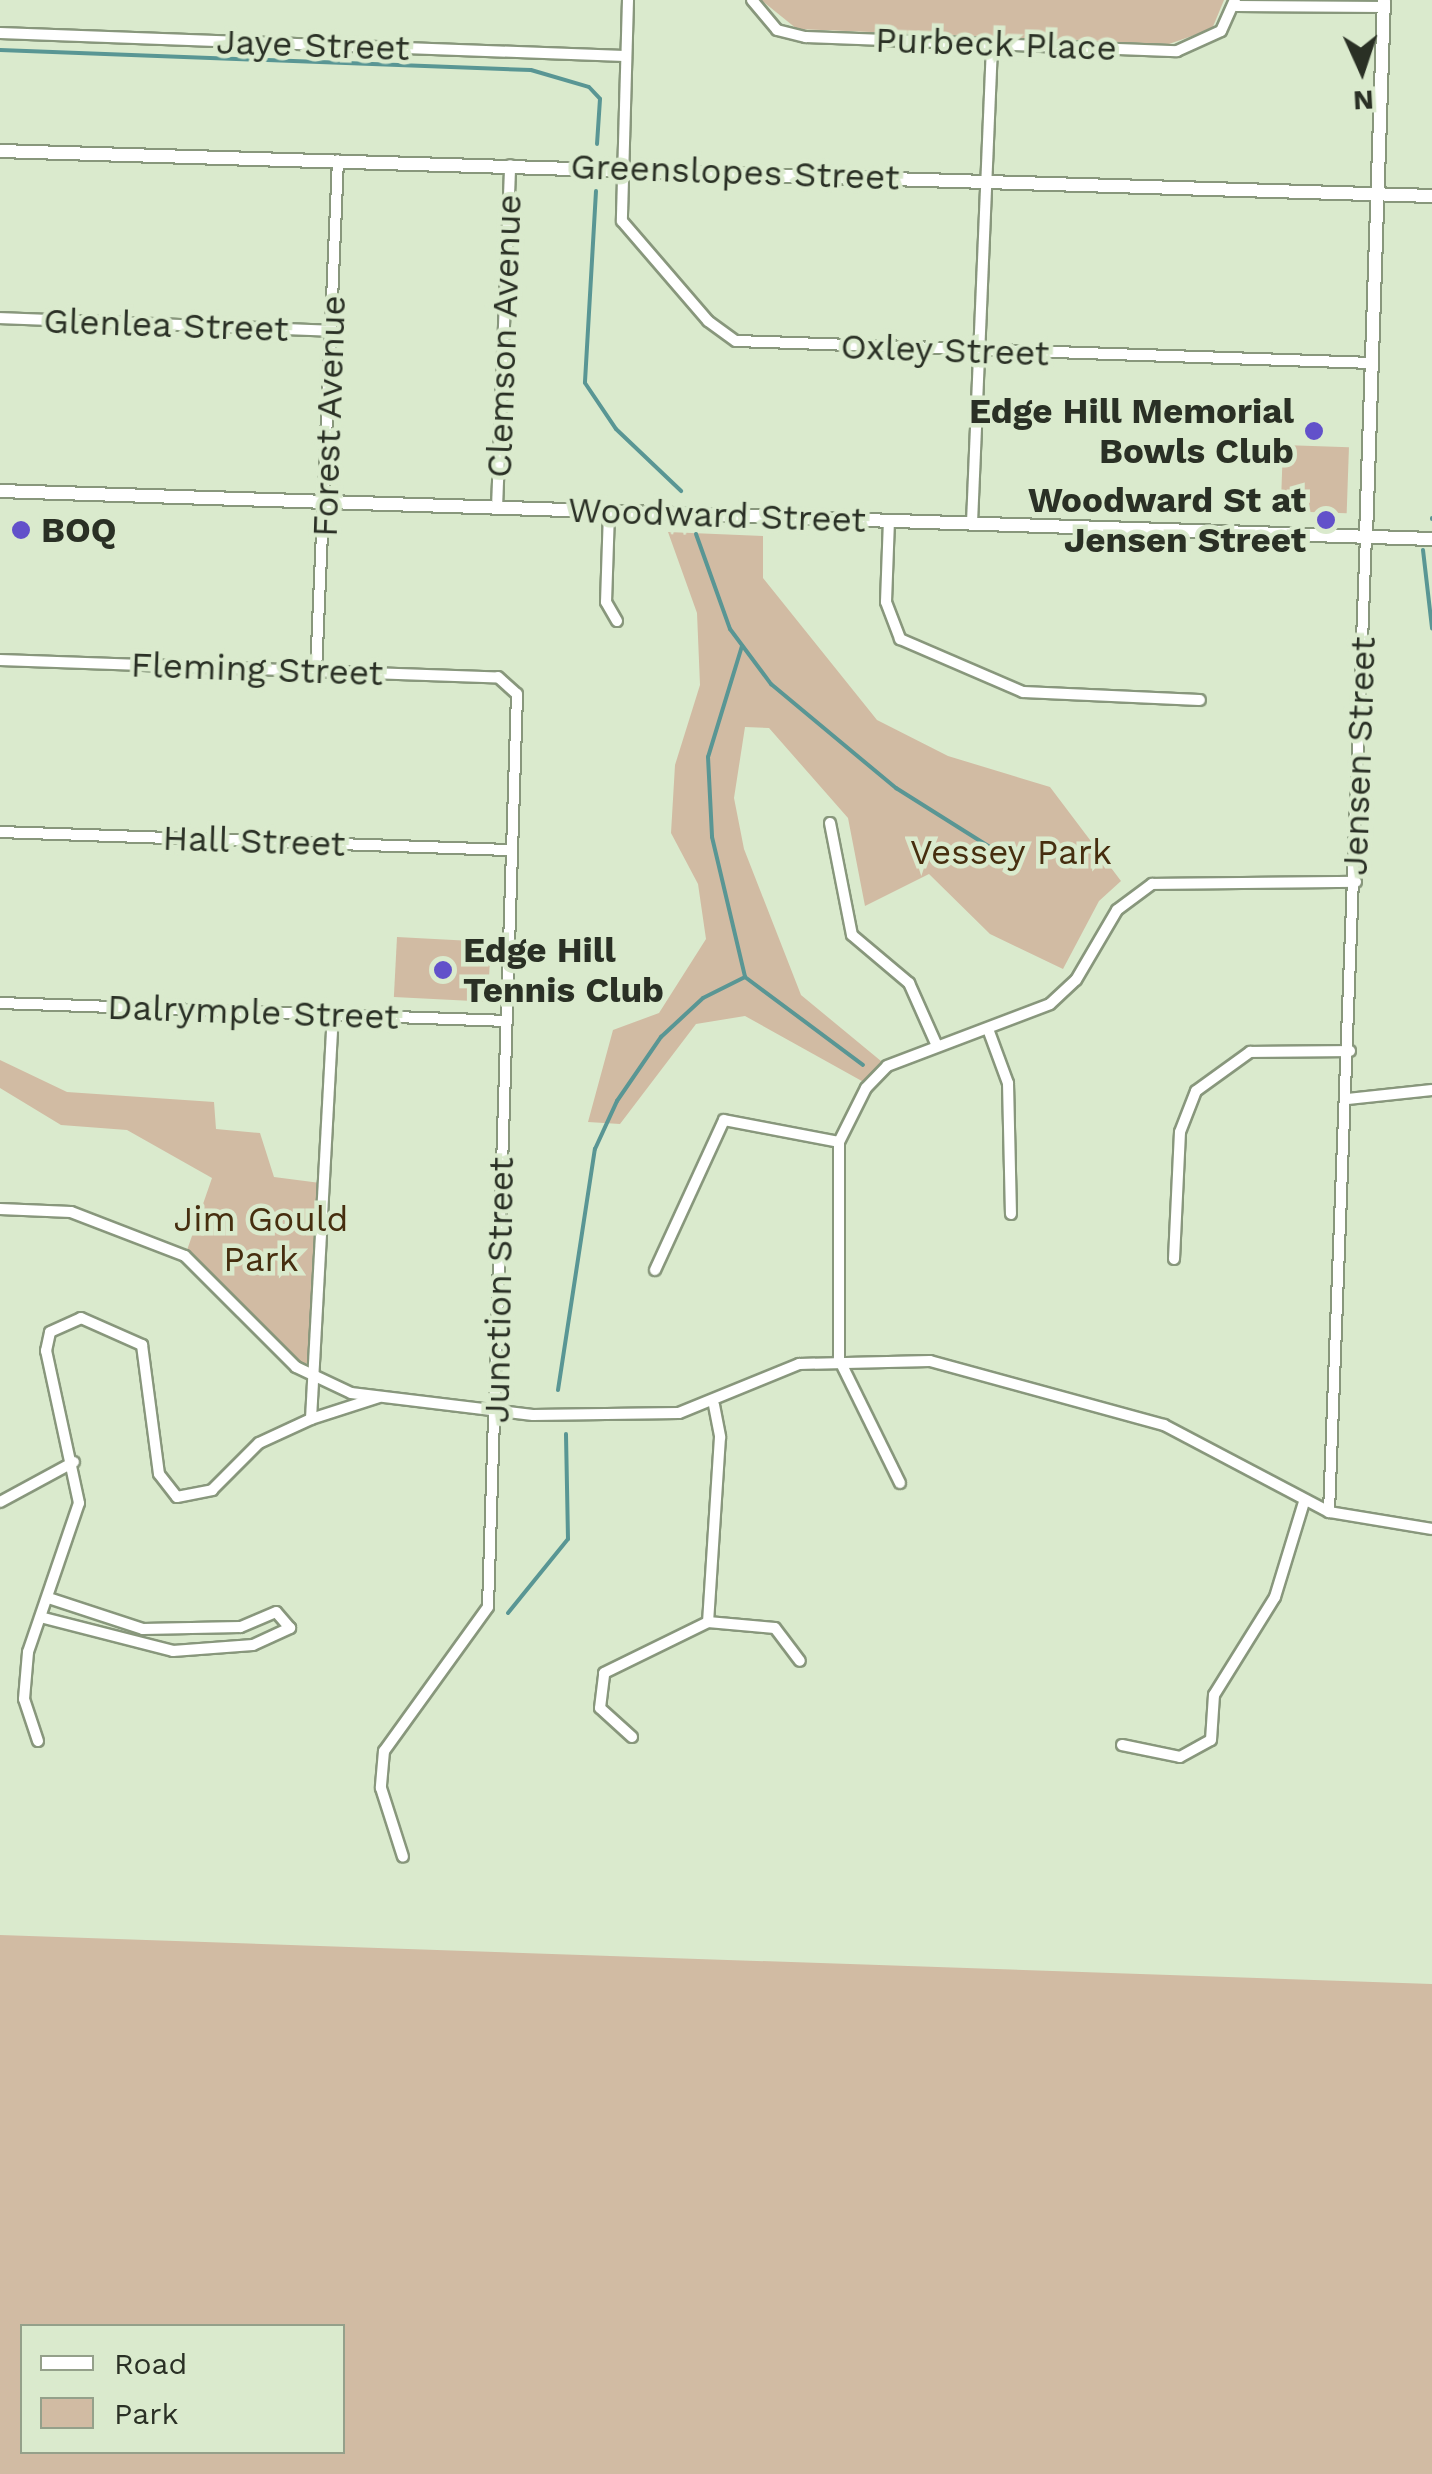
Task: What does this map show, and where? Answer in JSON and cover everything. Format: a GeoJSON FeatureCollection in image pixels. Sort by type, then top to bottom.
{"type":"FeatureCollection","features":[{"type":"Feature","properties":{"kind":"street","name":"Oxley Street"},"geometry":{"type":"LineString","coordinates":[[628,0],[622,168],[627,231],[722,334],[752,344],[1373,363]]}},
{"type":"Feature","properties":{"kind":"street","name":"Purbeck Place"},"geometry":{"type":"LineString","coordinates":[[752,0],[791,35],[1189,50],[1221,31],[1236,3],[1384,4]]}},
{"type":"Feature","properties":{"kind":"street","name":"Jensen Street"},"geometry":{"type":"LineString","coordinates":[[1329,1512],[1350,1051],[1384,4]]}},
{"type":"Feature","properties":{"kind":"street","name":"Jaye Street"},"geometry":{"type":"LineString","coordinates":[[0,34],[626,56]]}},
{"type":"Feature","properties":{"kind":"street"},"geometry":{"type":"LineString","coordinates":[[972,523],[992,44]]}},
{"type":"Feature","properties":{"kind":"street","name":"Greenslopes Street"},"geometry":{"type":"LineString","coordinates":[[0,143],[39,149]]}},
{"type":"Feature","properties":{"kind":"street","name":"Greenslopes Street"},"geometry":{"type":"LineString","coordinates":[[0,151],[39,149],[1432,196]]}},
{"type":"Feature","properties":{"kind":"street","name":"Forest Avenue"},"geometry":{"type":"LineString","coordinates":[[316,672],[338,160]]}},
{"type":"Feature","properties":{"kind":"street","name":"Clemson Avenue"},"geometry":{"type":"LineString","coordinates":[[497,508],[510,165]]}},
{"type":"Feature","properties":{"kind":"street","name":"Glenlea Street"},"geometry":{"type":"LineString","coordinates":[[0,318],[332,331]]}},
{"type":"Feature","properties":{"kind":"street","name":"Woodward Street"},"geometry":{"type":"LineString","coordinates":[[1,491],[1432,538]]}},
{"type":"Feature","properties":{"kind":"street"},"geometry":{"type":"LineString","coordinates":[[609,512],[606,602],[617,621]]}},
{"type":"Feature","properties":{"kind":"street"},"geometry":{"type":"LineString","coordinates":[[888,520],[886,602],[900,639],[1023,692],[1200,700]]}},
{"type":"Feature","properties":{"kind":"street","name":"Fleming Street"},"geometry":{"type":"LineString","coordinates":[[0,660],[512,684]]}},
{"type":"Feature","properties":{"kind":"street","name":"Junction Street"},"geometry":{"type":"LineString","coordinates":[[402,1857],[379,1769],[393,1733],[488,1607],[512,684]]}},
{"type":"Feature","properties":{"kind":"street"},"geometry":{"type":"LineString","coordinates":[[830,823],[852,935],[909,982],[937,1046]]}},
{"type":"Feature","properties":{"kind":"street","name":"Hall Street"},"geometry":{"type":"LineString","coordinates":[[0,832],[508,850]]}},
{"type":"Feature","properties":{"kind":"street"},"geometry":{"type":"LineString","coordinates":[[900,1483],[839,1359],[839,1142],[878,1076],[937,1046],[988,1029],[1065,992],[1116,910],[1152,884],[1356,882]]}},
{"type":"Feature","properties":{"kind":"street","name":"Dalrymple Street"},"geometry":{"type":"LineString","coordinates":[[0,1003],[506,1022]]}},
{"type":"Feature","properties":{"kind":"street"},"geometry":{"type":"LineString","coordinates":[[311,1420],[320,1381],[333,1015]]}},
{"type":"Feature","properties":{"kind":"street"},"geometry":{"type":"LineString","coordinates":[[988,1029],[1008,1083],[1012,1214]]}},
{"type":"Feature","properties":{"kind":"street"},"geometry":{"type":"LineString","coordinates":[[1174,1259],[1180,1132],[1196,1091],[1250,1052],[1350,1051]]}},
{"type":"Feature","properties":{"kind":"street"},"geometry":{"type":"LineString","coordinates":[[1348,1099],[1432,1090]]}},
{"type":"Feature","properties":{"kind":"street"},"geometry":{"type":"LineString","coordinates":[[655,1270],[724,1120],[839,1142]]}},
{"type":"Feature","properties":{"kind":"street"},"geometry":{"type":"LineString","coordinates":[[0,1208],[71,1212],[186,1256],[320,1381],[380,1397],[551,1414],[714,1405],[799,1364],[839,1359],[930,1361],[1164,1425],[1329,1512],[1432,1529]]}},
{"type":"Feature","properties":{"kind":"street"},"geometry":{"type":"LineString","coordinates":[[38,1741],[24,1699],[28,1652],[51,1599],[78,1514],[74,1462],[46,1352],[50,1332],[72,1319],[118,1329],[147,1352],[159,1474],[176,1497],[212,1490],[259,1443],[311,1420],[380,1397]]}},
{"type":"Feature","properties":{"kind":"street"},"geometry":{"type":"LineString","coordinates":[[708,1622],[720,1436],[714,1405]]}},
{"type":"Feature","properties":{"kind":"street"},"geometry":{"type":"LineString","coordinates":[[0,1502],[74,1462]]}},
{"type":"Feature","properties":{"kind":"street"},"geometry":{"type":"LineString","coordinates":[[1122,1746],[1180,1757],[1212,1740],[1214,1695],[1276,1597],[1304,1502]]}},
{"type":"Feature","properties":{"kind":"street"},"geometry":{"type":"LineString","coordinates":[[44,1618],[172,1651],[253,1645],[290,1628],[276,1612],[240,1627],[143,1629],[51,1599]]}},
{"type":"Feature","properties":{"kind":"street"},"geometry":{"type":"LineString","coordinates":[[632,1737],[600,1708],[604,1673],[708,1622],[775,1628],[800,1661]]}},
{"type":"Feature","properties":{"kind":"green space"},"geometry":{"type":"Polygon","coordinates":[[[761,0],[1224,0],[1212,29],[1169,44],[797,29],[761,0]]]}},
{"type":"Feature","properties":{"kind":"green space"},"geometry":{"type":"Polygon","coordinates":[[[1283,445],[1349,447],[1347,513],[1281,511],[1283,445]]]}},
{"type":"Feature","properties":{"kind":"green space","name":"Vessey Park"},"geometry":{"type":"Polygon","coordinates":[[[668,532],[763,536],[763,578],[877,720],[948,756],[1050,787],[1121,881],[1099,901],[1063,969],[990,934],[929,874],[865,906],[848,818],[769,728],[745,727],[734,798],[744,849],[801,995],[887,1066],[869,1085],[745,1016],[696,1024],[620,1124],[588,1122],[613,1030],[659,1013],[706,939],[698,884],[671,833],[675,765],[700,685],[697,613],[668,532]]]}},
{"type":"Feature","properties":{"kind":"green space","name":"Edge Hill Tennis Club"},"geometry":{"type":"Polygon","coordinates":[[[397,937],[491,942],[488,1002],[394,997],[397,937]]]}},
{"type":"Feature","properties":{"kind":"green space","name":"Jim Gould Park"},"geometry":{"type":"Polygon","coordinates":[[[0,1060],[67,1092],[214,1102],[216,1129],[260,1133],[274,1177],[328,1184],[321,1358],[296,1367],[185,1256],[212,1178],[127,1130],[61,1125],[0,1088],[0,1060]]]}},
{"type":"Feature","properties":{"kind":"green space"},"geometry":{"type":"Polygon","coordinates":[[[0,1935],[1432,1984],[1432,2474],[0,2474],[0,1935]]]}},
{"type":"Feature","properties":{"kind":"waterway"},"geometry":{"type":"LineString","coordinates":[[0,50],[531,70],[589,87],[600,99],[597,144]]}},
{"type":"Feature","properties":{"kind":"waterway"},"geometry":{"type":"LineString","coordinates":[[596,191],[585,383],[616,429],[681,491]]}},
{"type":"Feature","properties":{"kind":"waterway"},"geometry":{"type":"LineString","coordinates":[[696,534],[730,629],[771,684],[896,788],[1007,858]]}},
{"type":"Feature","properties":{"kind":"waterway"},"geometry":{"type":"LineString","coordinates":[[1423,550],[1432,628]]}},
{"type":"Feature","properties":{"kind":"waterway"},"geometry":{"type":"LineString","coordinates":[[742,646],[708,757],[712,837],[745,977],[863,1065]]}},
{"type":"Feature","properties":{"kind":"waterway"},"geometry":{"type":"LineString","coordinates":[[558,1390],[595,1149],[617,1101],[661,1037],[703,998],[745,977]]}},
{"type":"Feature","properties":{"kind":"waterway"},"geometry":{"type":"LineString","coordinates":[[508,1613],[568,1539],[566,1434]]}},
{"type":"Feature","properties":{"kind":"place","name":"Edge Hill Memorial Bowls Club"},"geometry":{"type":"Point","coordinates":[1314,431]}},
{"type":"Feature","properties":{"kind":"place","name":"Woodward St at Jensen Street"},"geometry":{"type":"Point","coordinates":[1326,520]}},
{"type":"Feature","properties":{"kind":"place","name":"BOQ"},"geometry":{"type":"Point","coordinates":[21,530]}},
{"type":"Feature","properties":{"kind":"place","name":"Edge Hill Tennis Club"},"geometry":{"type":"Point","coordinates":[443,970]}}]}
